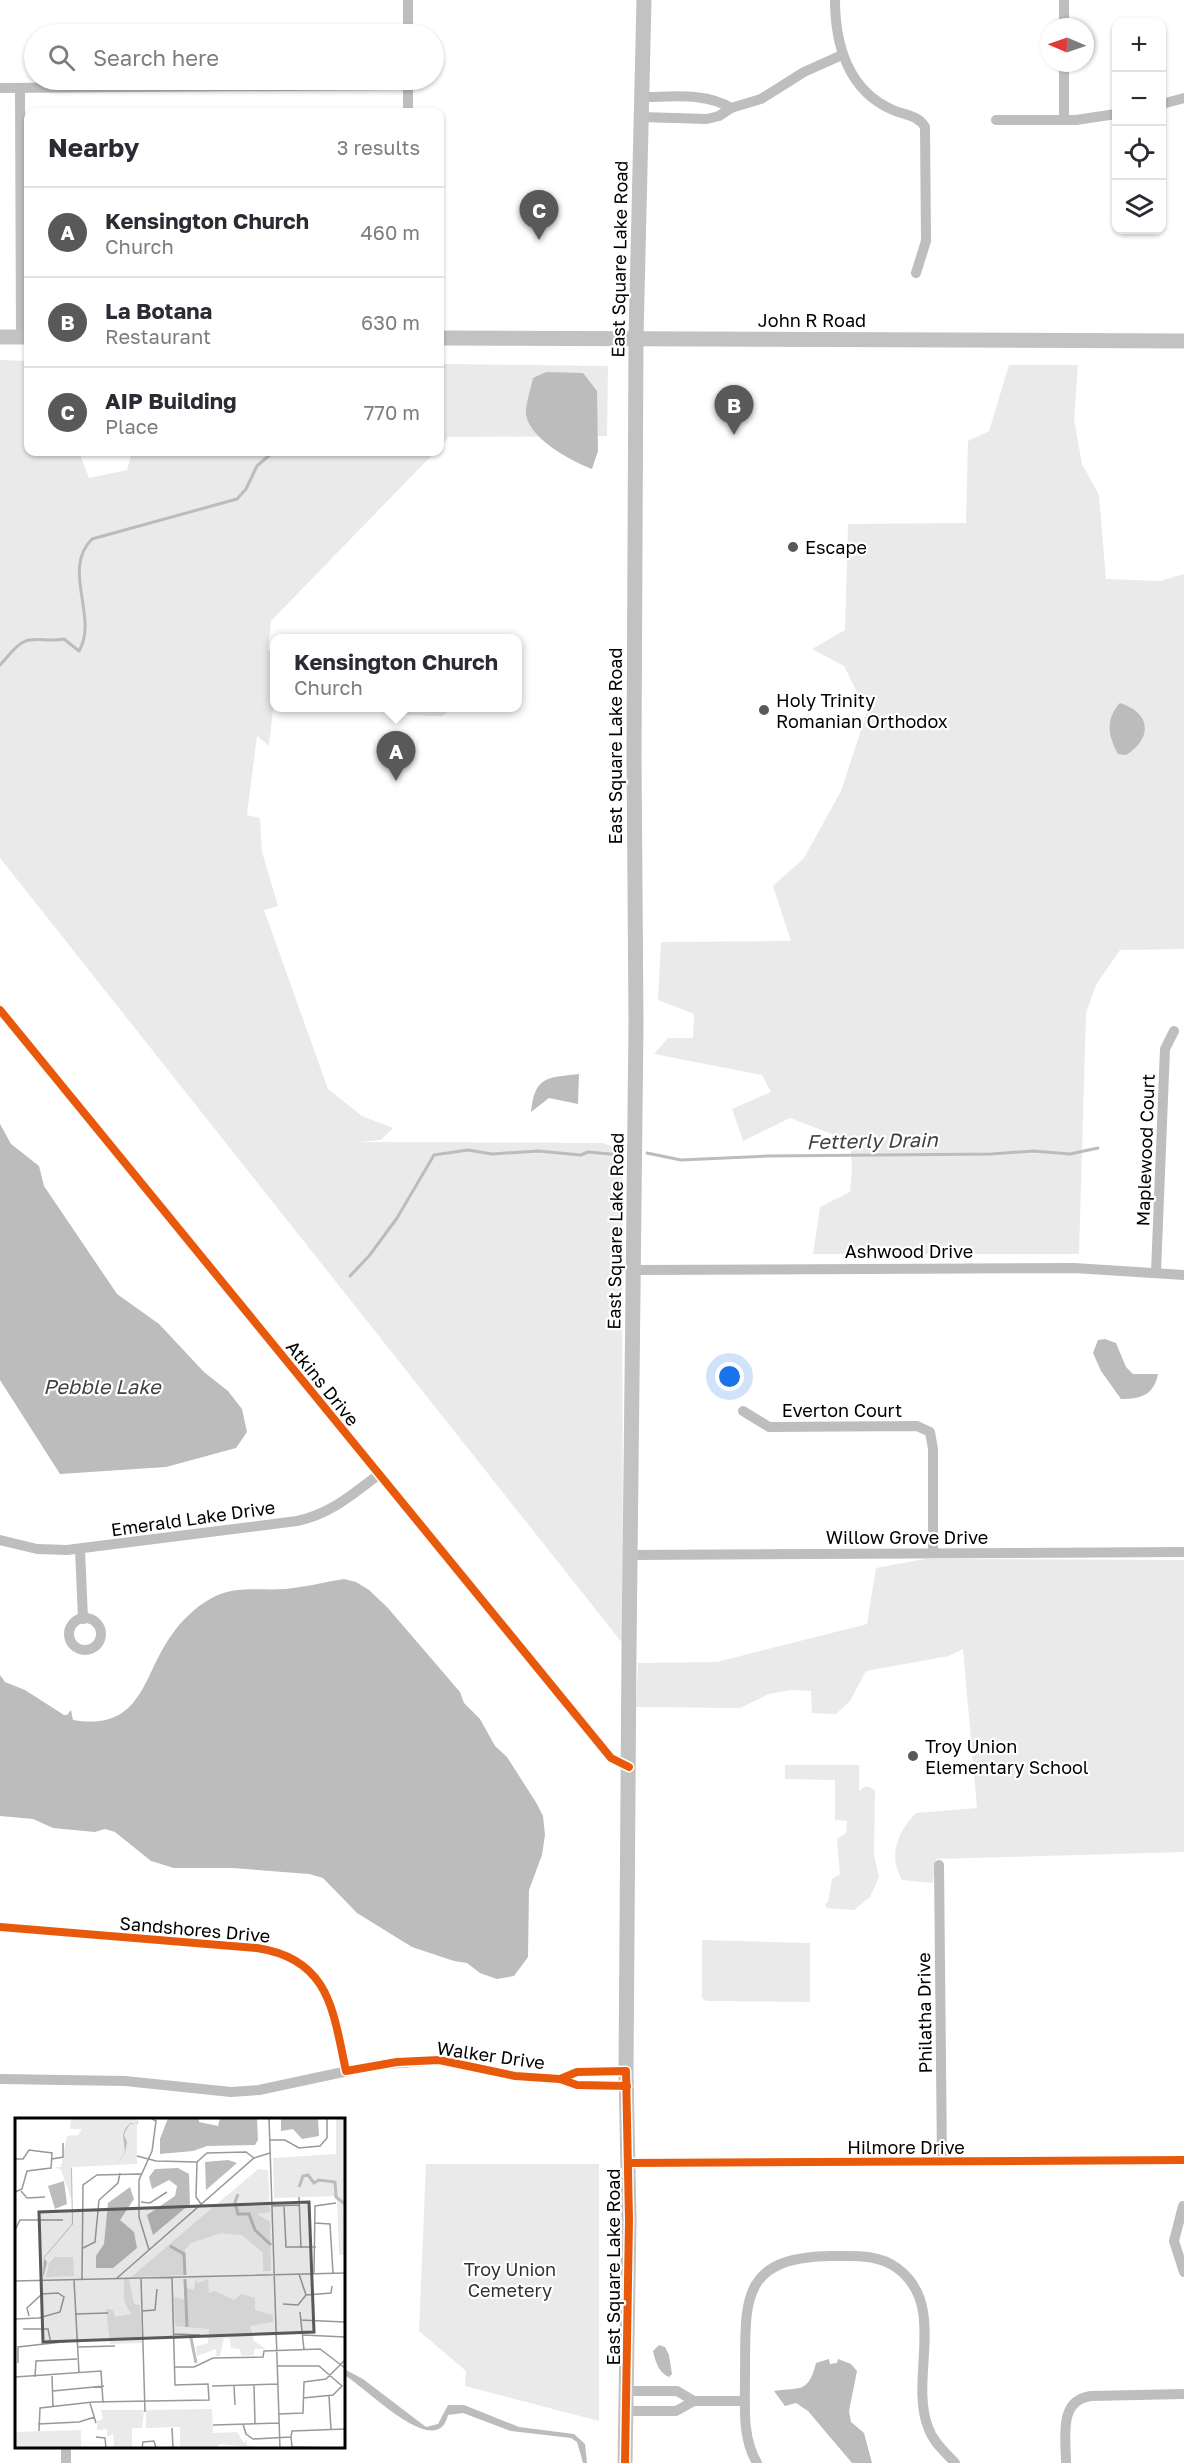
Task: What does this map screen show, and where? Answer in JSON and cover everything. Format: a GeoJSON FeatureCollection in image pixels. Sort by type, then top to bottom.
{"type":"FeatureCollection","features":[{"type":"Feature","properties":{"kind":"main road","name":"East Square Lake Road"},"geometry":{"type":"LineString","coordinates":[[625,2463],[630,1555],[636,1023],[634,754],[636,338],[644,0]]}},
{"type":"Feature","properties":{"kind":"main road"},"geometry":{"type":"LineString","coordinates":[[0,337],[24,337]]}},
{"type":"Feature","properties":{"kind":"main road","name":"John R Road"},"geometry":{"type":"LineString","coordinates":[[444,338],[1184,341]]}},
{"type":"Feature","properties":{"kind":"street"},"geometry":{"type":"LineString","coordinates":[[408,0],[408,24]]}},
{"type":"Feature","properties":{"kind":"street"},"geometry":{"type":"LineString","coordinates":[[835,0],[836,27],[842,55],[852,76],[870,96],[893,110],[919,120],[926,127],[926,241],[915,273]]}},
{"type":"Feature","properties":{"kind":"street"},"geometry":{"type":"LineString","coordinates":[[1064,0],[1064,18]]}},
{"type":"Feature","properties":{"kind":"street"},"geometry":{"type":"LineString","coordinates":[[641,117],[707,119],[719,116],[731,108],[760,99],[804,72],[842,55]]}},
{"type":"Feature","properties":{"kind":"street"},"geometry":{"type":"LineString","coordinates":[[1064,72],[1064,120]]}},
{"type":"Feature","properties":{"kind":"street"},"geometry":{"type":"LineString","coordinates":[[0,88],[24,88]]}},
{"type":"Feature","properties":{"kind":"street"},"geometry":{"type":"LineString","coordinates":[[20,88],[24,198]]}},
{"type":"Feature","properties":{"kind":"street"},"geometry":{"type":"LineString","coordinates":[[408,90],[408,108]]}},
{"type":"Feature","properties":{"kind":"street"},"geometry":{"type":"LineString","coordinates":[[642,97],[708,99],[719,101],[731,108]]}},
{"type":"Feature","properties":{"kind":"street"},"geometry":{"type":"LineString","coordinates":[[1166,103],[1184,98]]}},
{"type":"Feature","properties":{"kind":"street"},"geometry":{"type":"LineString","coordinates":[[996,120],[1086,120],[1112,115]]}},
{"type":"Feature","properties":{"kind":"street","name":"Atkins Drive"},"geometry":{"type":"LineString","coordinates":[[0,1010],[611,1758],[629,1767]]}},
{"type":"Feature","properties":{"kind":"street","name":"Maplewood Court"},"geometry":{"type":"LineString","coordinates":[[1156,1272],[1165,1049],[1174,1031]]}},
{"type":"Feature","properties":{"kind":"street","name":"Ashwood Drive"},"geometry":{"type":"LineString","coordinates":[[633,1270],[1074,1268],[1184,1275]]}},
{"type":"Feature","properties":{"kind":"street","name":"Everton Court"},"geometry":{"type":"LineString","coordinates":[[743,1411],[769,1427],[917,1426],[930,1432],[933,1449],[933,1553]]}},
{"type":"Feature","properties":{"kind":"street","name":"Emerald Lake Drive"},"geometry":{"type":"LineString","coordinates":[[0,1540],[37,1549],[80,1549],[314,1517],[338,1506],[378,1474]]}},
{"type":"Feature","properties":{"kind":"street"},"geometry":{"type":"LineString","coordinates":[[80,1549],[83,1619]]}},
{"type":"Feature","properties":{"kind":"street","name":"Willow Grove Drive"},"geometry":{"type":"LineString","coordinates":[[630,1555],[1184,1552]]}},
{"type":"Feature","properties":{"kind":"street","name":"Philatha Drive"},"geometry":{"type":"LineString","coordinates":[[939,1865],[942,2161]]}},
{"type":"Feature","properties":{"kind":"street","name":"Sandshores Drive"},"geometry":{"type":"LineString","coordinates":[[0,1927],[257,1948],[288,1955],[309,1969],[327,1994],[346,2071]]}},
{"type":"Feature","properties":{"kind":"street","name":"Walker Drive"},"geometry":{"type":"LineString","coordinates":[[0,2079],[125,2081],[231,2092],[260,2090],[397,2062],[439,2060],[515,2076],[560,2079],[577,2072],[627,2079]]}},
{"type":"Feature","properties":{"kind":"street","name":"Hilmore Drive"},"geometry":{"type":"LineString","coordinates":[[628,2163],[1184,2160]]}},
{"type":"Feature","properties":{"kind":"street"},"geometry":{"type":"LineString","coordinates":[[1183,2206],[1174,2241],[1184,2272]]}},
{"type":"Feature","properties":{"kind":"street"},"geometry":{"type":"LineString","coordinates":[[757,2463],[747,2437],[745,2401],[746,2311],[751,2293],[761,2278],[783,2262],[801,2257],[855,2256],[887,2262],[905,2276],[920,2299],[923,2316],[926,2421],[933,2438],[955,2463]]}},
{"type":"Feature","properties":{"kind":"street"},"geometry":{"type":"LineString","coordinates":[[627,2391],[677,2391],[694,2401]]}},
{"type":"Feature","properties":{"kind":"street"},"geometry":{"type":"LineString","coordinates":[[1066,2463],[1066,2416],[1072,2404],[1079,2399],[1091,2396],[1184,2394]]}},
{"type":"Feature","properties":{"kind":"street"},"geometry":{"type":"LineString","coordinates":[[626,2411],[676,2411],[694,2401],[745,2401]]}},
{"type":"Feature","properties":{"kind":"green space"},"geometry":{"type":"Polygon","coordinates":[[[0,360],[24,361],[24,456],[81,456],[89,478],[127,470],[131,456],[431,456],[271,621],[268,650],[270,651],[270,712],[273,712],[269,746],[257,736],[247,815],[260,818],[262,852],[278,906],[264,910],[328,1089],[362,1116],[393,1128],[381,1140],[360,1142],[603,1143],[622,1150],[623,1644],[0,858],[0,360]]]}},
{"type":"Feature","properties":{"kind":"green space"},"geometry":{"type":"Polygon","coordinates":[[[444,364],[608,366],[607,436],[449,437],[444,443],[444,364]]]}},
{"type":"Feature","properties":{"kind":"green space"},"geometry":{"type":"Polygon","coordinates":[[[1009,365],[1078,365],[1074,419],[1082,464],[1099,495],[1106,579],[1160,581],[1184,574],[1184,949],[1120,950],[1096,985],[1086,1013],[1079,1254],[813,1254],[820,1207],[850,1192],[852,1170],[850,1141],[790,1118],[743,1141],[732,1109],[771,1092],[762,1075],[654,1054],[668,1038],[693,1038],[694,1014],[658,1000],[661,942],[791,941],[773,886],[804,858],[841,791],[867,712],[844,666],[812,649],[845,630],[848,524],[966,523],[968,441],[989,431],[1009,365]]]}},
{"type":"Feature","properties":{"kind":"green space"},"geometry":{"type":"Polygon","coordinates":[[[396,712],[448,712],[442,716],[405,715],[396,712]]]}},
{"type":"Feature","properties":{"kind":"green space"},"geometry":{"type":"Polygon","coordinates":[[[925,1559],[1184,1560],[1184,1852],[936,1859],[933,1883],[902,1880],[895,1853],[904,1828],[916,1813],[977,1808],[963,1649],[949,1656],[866,1671],[850,1701],[836,1714],[812,1713],[811,1691],[791,1690],[769,1694],[740,1708],[636,1707],[638,1663],[717,1662],[867,1624],[876,1568],[925,1559]]]}},
{"type":"Feature","properties":{"kind":"green space"},"geometry":{"type":"Polygon","coordinates":[[[785,1765],[859,1765],[859,1791],[866,1786],[875,1790],[874,1855],[879,1877],[870,1897],[854,1910],[827,1908],[825,1904],[828,1902],[832,1879],[840,1874],[837,1839],[846,1833],[847,1821],[835,1820],[835,1780],[785,1779],[785,1765]]]}},
{"type":"Feature","properties":{"kind":"green space"},"geometry":{"type":"Polygon","coordinates":[[[702,1940],[810,1943],[810,2002],[706,2001],[702,1998],[702,1940]]]}},
{"type":"Feature","properties":{"kind":"green space","name":"Troy Union Cemetery"},"geometry":{"type":"Polygon","coordinates":[[[426,2164],[599,2164],[599,2421],[465,2386],[466,2371],[419,2331],[426,2164]]]}},
{"type":"Feature","properties":{"kind":"water"},"geometry":{"type":"Polygon","coordinates":[[[546,372],[583,373],[597,391],[598,451],[592,469],[550,446],[540,438],[527,420],[526,410],[533,378],[546,372]]]}},
{"type":"Feature","properties":{"kind":"water"},"geometry":{"type":"Polygon","coordinates":[[[1120,703],[1138,713],[1145,726],[1141,741],[1126,755],[1118,754],[1110,734],[1110,721],[1120,703]]]}},
{"type":"Feature","properties":{"kind":"water"},"geometry":{"type":"Polygon","coordinates":[[[579,1074],[578,1104],[549,1098],[531,1112],[536,1091],[544,1081],[579,1074]]]}},
{"type":"Feature","properties":{"kind":"water","name":"Pebble Lake"},"geometry":{"type":"Polygon","coordinates":[[[0,1124],[11,1144],[39,1166],[44,1186],[117,1294],[159,1324],[204,1372],[228,1391],[242,1409],[247,1432],[236,1448],[166,1467],[60,1474],[0,1380],[0,1124]]]}},
{"type":"Feature","properties":{"kind":"water"},"geometry":{"type":"Polygon","coordinates":[[[1105,1339],[1116,1343],[1126,1367],[1133,1374],[1158,1374],[1150,1391],[1140,1397],[1121,1399],[1101,1371],[1093,1353],[1098,1340],[1105,1339]]]}},
{"type":"Feature","properties":{"kind":"water"},"geometry":{"type":"Polygon","coordinates":[[[344,1579],[356,1582],[369,1590],[387,1607],[460,1692],[464,1703],[480,1719],[495,1746],[507,1757],[543,1816],[545,1835],[542,1855],[529,1890],[528,1957],[514,1976],[497,1979],[480,1973],[467,1963],[412,1947],[357,1913],[323,1878],[309,1874],[233,1868],[174,1868],[151,1861],[115,1832],[105,1829],[95,1832],[53,1828],[33,1819],[0,1816],[0,1675],[5,1682],[25,1690],[64,1715],[71,1710],[73,1720],[96,1721],[114,1717],[128,1709],[138,1696],[177,1628],[210,1599],[238,1590],[286,1589],[344,1579]]]}},
{"type":"Feature","properties":{"kind":"water"},"geometry":{"type":"Polygon","coordinates":[[[659,2345],[665,2347],[669,2355],[672,2374],[669,2377],[660,2370],[655,2359],[653,2351],[659,2345]]]}},
{"type":"Feature","properties":{"kind":"water"},"geometry":{"type":"Polygon","coordinates":[[[829,2359],[830,2364],[837,2363],[838,2359],[851,2364],[857,2371],[849,2411],[851,2422],[864,2433],[872,2463],[852,2463],[808,2411],[796,2403],[785,2406],[774,2391],[802,2387],[810,2380],[816,2363],[829,2359]]]}},
{"type":"Feature","properties":{"kind":"water"},"geometry":{"type":"Polygon","coordinates":[[[345,2370],[363,2379],[426,2427],[438,2424],[448,2405],[464,2405],[519,2427],[574,2434],[585,2444],[587,2463],[583,2463],[577,2442],[571,2438],[511,2431],[463,2413],[448,2415],[441,2427],[430,2430],[416,2426],[399,2417],[345,2376],[345,2370]]]}},
{"type":"Feature","properties":{"kind":"waterway"},"geometry":{"type":"LineString","coordinates":[[0,665],[17,646],[30,640],[64,639],[79,651],[84,638],[85,624],[80,565],[83,551],[92,539],[237,499],[246,489],[257,466],[268,456]]}},
{"type":"Feature","properties":{"kind":"waterway","name":"Fetterly Drain"},"geometry":{"type":"LineString","coordinates":[[647,1153],[681,1160],[768,1156],[991,1154],[1033,1151],[1070,1154],[1098,1148]]}},
{"type":"Feature","properties":{"kind":"waterway","name":"Fetterly Drain"},"geometry":{"type":"LineString","coordinates":[[350,1276],[369,1256],[397,1218],[434,1155],[468,1150],[492,1154],[538,1151],[581,1155],[588,1152],[622,1155]]}},
{"type":"Feature","properties":{"kind":"cycle path"},"geometry":{"type":"LineString","coordinates":[[0,1010],[611,1758],[629,1767]]}},
{"type":"Feature","properties":{"kind":"cycle path"},"geometry":{"type":"LineString","coordinates":[[0,1927],[257,1948],[281,1954],[300,1963],[314,1976],[324,1991],[337,2028],[346,2071],[397,2062],[439,2060],[515,2076],[560,2079],[577,2085],[627,2086]]}},
{"type":"Feature","properties":{"kind":"cycle path"},"geometry":{"type":"LineString","coordinates":[[560,2079],[577,2072],[626,2071],[629,2220],[625,2463]]}},
{"type":"Feature","properties":{"kind":"cycle path"},"geometry":{"type":"LineString","coordinates":[[628,2163],[1184,2160]]}},
{"type":"Feature","properties":{"kind":"place","name":"AIP Building"},"geometry":{"type":"Point","coordinates":[539,240]}},
{"type":"Feature","properties":{"kind":"place","name":"La Botana"},"geometry":{"type":"Point","coordinates":[734,435]}},
{"type":"Feature","properties":{"kind":"place","name":"Escape"},"geometry":{"type":"Point","coordinates":[793,547]}},
{"type":"Feature","properties":{"kind":"place","name":"Holy Trinity Romanian Orthodox"},"geometry":{"type":"Point","coordinates":[764,710]}},
{"type":"Feature","properties":{"kind":"place","name":"Kensington Church"},"geometry":{"type":"Point","coordinates":[396,781]}},
{"type":"Feature","properties":{"kind":"place","name":"Troy Union Elementary School"},"geometry":{"type":"Point","coordinates":[913,1756]}}]}
